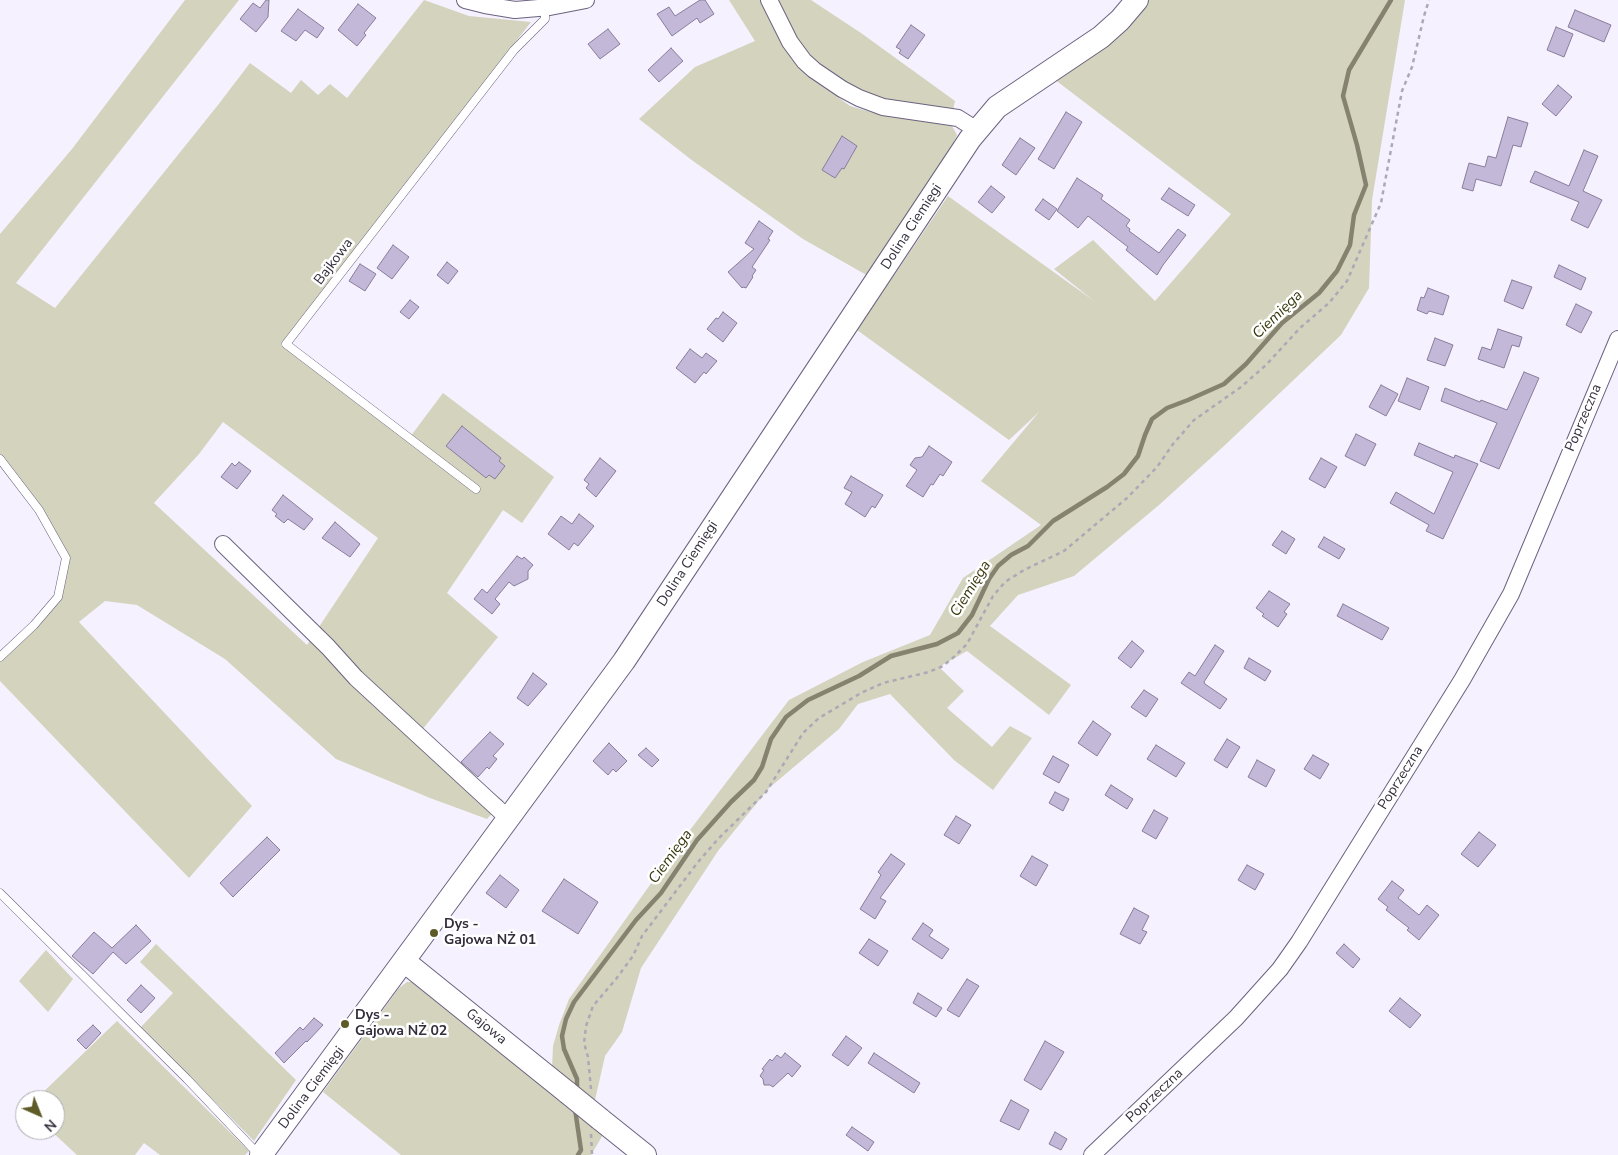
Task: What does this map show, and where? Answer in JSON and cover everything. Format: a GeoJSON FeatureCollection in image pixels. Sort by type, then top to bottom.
{"type":"FeatureCollection","features":[{"type":"Feature","properties":{"kind":"street"},"geometry":{"type":"LineString","coordinates":[[465,0],[509,9],[545,8],[586,0]]}},
{"type":"Feature","properties":{"kind":"street"},"geometry":{"type":"LineString","coordinates":[[769,0],[784,32],[804,61],[842,89],[883,107],[958,118],[977,130]]}},
{"type":"Feature","properties":{"kind":"street","name":"Dolina Ciemięgi"},"geometry":{"type":"LineString","coordinates":[[260,1155],[321,1067],[404,961],[624,661],[977,130],[1003,102],[1101,37],[1120,20],[1137,0]]}},
{"type":"Feature","properties":{"kind":"street","name":"Poprzeczna"},"geometry":{"type":"LineString","coordinates":[[1092,1155],[1236,1018],[1280,969],[1299,942],[1462,680],[1511,594],[1618,339]]}},
{"type":"Feature","properties":{"kind":"street"},"geometry":{"type":"LineString","coordinates":[[223,544],[328,647],[356,678],[509,820]]}},
{"type":"Feature","properties":{"kind":"street","name":"Gajowa"},"geometry":{"type":"LineString","coordinates":[[404,961],[568,1093],[595,1125]]}},
{"type":"Feature","properties":{"kind":"street"},"geometry":{"type":"LineString","coordinates":[[595,1125],[645,1155]]}},
{"type":"Feature","properties":{"kind":"lane","name":"Bajkowa"},"geometry":{"type":"LineString","coordinates":[[476,489],[286,344],[514,50],[545,19],[545,8]]}},
{"type":"Feature","properties":{"kind":"lane"},"geometry":{"type":"LineString","coordinates":[[0,460],[38,510],[66,558],[58,598],[34,625],[0,657]]}},
{"type":"Feature","properties":{"kind":"lane"},"geometry":{"type":"LineString","coordinates":[[0,893],[187,1079],[260,1155]]}},
{"type":"Feature","properties":{"kind":"path"},"geometry":{"type":"LineString","coordinates":[[591,1095],[588,1057],[584,1043],[586,1026],[594,1006],[632,956],[642,936],[698,862],[718,838],[766,792],[803,733],[819,718],[848,699],[883,683],[929,672],[942,666],[955,656],[967,644],[992,596],[1005,582],[1024,570],[1064,551],[1122,503],[1157,467],[1173,444],[1194,420],[1242,388],[1300,328],[1329,303],[1347,281],[1381,203],[1402,91],[1412,67],[1429,0]]}},
{"type":"Feature","properties":{"kind":"path"},"geometry":{"type":"LineString","coordinates":[[592,1155],[595,1125]]}},
{"type":"Feature","properties":{"kind":"green space"},"geometry":{"type":"Polygon","coordinates":[[[185,0],[239,0],[16,283],[55,308],[250,63],[291,93],[301,80],[318,95],[330,84],[347,98],[424,0],[469,16],[531,22],[281,345],[407,441],[443,393],[554,477],[522,523],[503,510],[447,593],[498,637],[417,736],[504,801],[487,819],[430,798],[336,759],[225,659],[137,605],[105,601],[79,622],[252,806],[189,878],[0,681],[0,657],[58,597],[66,558],[39,510],[0,459],[0,234],[72,149],[185,0]],[[223,422],[199,454],[154,503],[307,645],[378,538],[223,422]]]}},
{"type":"Feature","properties":{"kind":"green space"},"geometry":{"type":"Polygon","coordinates":[[[729,0],[811,0],[861,33],[955,101],[953,110],[879,98],[847,85],[839,98],[850,106],[874,113],[952,126],[957,135],[870,277],[803,239],[693,161],[639,119],[695,67],[755,41],[729,0]]]}},
{"type":"Feature","properties":{"kind":"green space"},"geometry":{"type":"Polygon","coordinates":[[[1145,0],[1405,0],[1372,200],[1369,288],[1341,335],[1159,505],[1074,576],[1018,595],[990,626],[1071,685],[1049,715],[967,651],[939,667],[964,691],[947,708],[992,747],[1010,726],[1032,738],[993,790],[954,760],[890,694],[858,704],[839,729],[769,788],[718,851],[641,968],[622,1032],[605,1056],[595,1100],[569,1084],[552,1069],[553,1046],[569,999],[674,851],[789,700],[863,662],[930,635],[963,578],[1041,525],[981,481],[1039,412],[1009,440],[857,330],[948,196],[1094,301],[1054,269],[1093,240],[1155,301],[1231,214],[1054,79],[1145,0]]]}},
{"type":"Feature","properties":{"kind":"green space"},"geometry":{"type":"Polygon","coordinates":[[[156,944],[296,1080],[254,1141],[141,1027],[173,993],[140,962],[156,944]]]}},
{"type":"Feature","properties":{"kind":"green space"},"geometry":{"type":"Polygon","coordinates":[[[46,950],[73,979],[48,1012],[19,981],[46,950]]]}},
{"type":"Feature","properties":{"kind":"green space"},"geometry":{"type":"Polygon","coordinates":[[[407,982],[419,982],[604,1133],[591,1155],[401,1155],[323,1092],[399,988],[407,982]]]}},
{"type":"Feature","properties":{"kind":"green space"},"geometry":{"type":"Polygon","coordinates":[[[117,1021],[249,1151],[245,1155],[160,1155],[144,1143],[135,1155],[77,1155],[61,1140],[65,1140],[65,1090],[45,1090],[117,1021]]]}},
{"type":"Feature","properties":{"kind":"building"},"geometry":{"type":"Polygon","coordinates":[[[266,0],[269,0],[268,17],[256,32],[240,19],[253,3],[260,8],[266,0]]]}},
{"type":"Feature","properties":{"kind":"building"},"geometry":{"type":"Polygon","coordinates":[[[700,0],[705,0],[714,14],[700,23],[697,18],[672,36],[657,14],[669,7],[675,16],[700,0]]]}},
{"type":"Feature","properties":{"kind":"building"},"geometry":{"type":"Polygon","coordinates":[[[358,4],[376,18],[364,33],[366,35],[357,46],[338,30],[358,4]]]}},
{"type":"Feature","properties":{"kind":"building"},"geometry":{"type":"Polygon","coordinates":[[[298,9],[324,28],[317,38],[305,30],[296,41],[281,31],[298,9]]]}},
{"type":"Feature","properties":{"kind":"building"},"geometry":{"type":"Polygon","coordinates":[[[1575,10],[1611,25],[1604,42],[1568,27],[1575,10]]]}},
{"type":"Feature","properties":{"kind":"building"},"geometry":{"type":"Polygon","coordinates":[[[911,25],[925,35],[908,59],[899,53],[901,50],[896,47],[911,25]]]}},
{"type":"Feature","properties":{"kind":"building"},"geometry":{"type":"Polygon","coordinates":[[[1556,27],[1573,34],[1564,57],[1547,50],[1556,27]]]}},
{"type":"Feature","properties":{"kind":"building"},"geometry":{"type":"Polygon","coordinates":[[[608,29],[620,44],[600,59],[588,44],[608,29]]]}},
{"type":"Feature","properties":{"kind":"building"},"geometry":{"type":"Polygon","coordinates":[[[671,48],[683,61],[659,82],[648,70],[671,48]]]}},
{"type":"Feature","properties":{"kind":"building"},"geometry":{"type":"Polygon","coordinates":[[[1558,85],[1572,97],[1556,116],[1542,104],[1558,85]]]}},
{"type":"Feature","properties":{"kind":"building"},"geometry":{"type":"Polygon","coordinates":[[[1066,112],[1082,122],[1054,169],[1038,159],[1066,112]]]}},
{"type":"Feature","properties":{"kind":"building"},"geometry":{"type":"Polygon","coordinates":[[[1508,117],[1528,123],[1521,147],[1513,145],[1501,186],[1476,179],[1473,191],[1462,188],[1469,163],[1485,167],[1488,156],[1496,158],[1508,117]]]}},
{"type":"Feature","properties":{"kind":"building"},"geometry":{"type":"Polygon","coordinates":[[[842,136],[857,146],[844,169],[842,168],[835,178],[822,170],[842,136]]]}},
{"type":"Feature","properties":{"kind":"building"},"geometry":{"type":"Polygon","coordinates":[[[1020,138],[1035,148],[1016,175],[1002,165],[1020,138]]]}},
{"type":"Feature","properties":{"kind":"building"},"geometry":{"type":"Polygon","coordinates":[[[1584,150],[1598,156],[1583,191],[1602,200],[1588,228],[1571,220],[1579,202],[1530,182],[1535,171],[1569,186],[1584,150]]]}},
{"type":"Feature","properties":{"kind":"building"},"geometry":{"type":"Polygon","coordinates":[[[1077,178],[1103,195],[1101,199],[1130,220],[1126,226],[1130,229],[1129,231],[1159,253],[1178,229],[1186,235],[1157,275],[1126,250],[1128,247],[1088,216],[1078,228],[1057,211],[1077,178]]]}},
{"type":"Feature","properties":{"kind":"building"},"geometry":{"type":"Polygon","coordinates":[[[991,186],[1005,197],[992,213],[978,202],[991,186]]]}},
{"type":"Feature","properties":{"kind":"building"},"geometry":{"type":"Polygon","coordinates":[[[1169,188],[1195,205],[1188,216],[1161,199],[1169,188]]]}},
{"type":"Feature","properties":{"kind":"building"},"geometry":{"type":"Polygon","coordinates":[[[1043,199],[1057,209],[1049,220],[1035,210],[1043,199]]]}},
{"type":"Feature","properties":{"kind":"building"},"geometry":{"type":"Polygon","coordinates":[[[759,221],[773,231],[768,239],[770,240],[752,267],[756,270],[753,277],[746,288],[742,288],[728,272],[754,249],[745,243],[759,221]]]}},
{"type":"Feature","properties":{"kind":"building"},"geometry":{"type":"Polygon","coordinates":[[[393,245],[409,257],[392,279],[377,268],[393,245]]]}},
{"type":"Feature","properties":{"kind":"building"},"geometry":{"type":"Polygon","coordinates":[[[447,262],[458,271],[448,284],[437,275],[447,262]]]}},
{"type":"Feature","properties":{"kind":"building"},"geometry":{"type":"Polygon","coordinates":[[[360,264],[376,274],[365,291],[349,281],[360,264]]]}},
{"type":"Feature","properties":{"kind":"building"},"geometry":{"type":"Polygon","coordinates":[[[1559,265],[1586,278],[1581,290],[1554,277],[1559,265]]]}},
{"type":"Feature","properties":{"kind":"building"},"geometry":{"type":"Polygon","coordinates":[[[1512,280],[1532,287],[1523,309],[1504,301],[1512,280]]]}},
{"type":"Feature","properties":{"kind":"building"},"geometry":{"type":"Polygon","coordinates":[[[1428,288],[1449,296],[1443,315],[1429,311],[1427,314],[1417,310],[1421,297],[1424,298],[1428,288]]]}},
{"type":"Feature","properties":{"kind":"building"},"geometry":{"type":"Polygon","coordinates":[[[410,300],[419,307],[409,319],[400,312],[410,300]]]}},
{"type":"Feature","properties":{"kind":"building"},"geometry":{"type":"Polygon","coordinates":[[[1576,304],[1592,312],[1581,333],[1566,325],[1576,304]]]}},
{"type":"Feature","properties":{"kind":"building"},"geometry":{"type":"Polygon","coordinates":[[[723,312],[737,323],[723,342],[707,329],[723,312]]]}},
{"type":"Feature","properties":{"kind":"building"},"geometry":{"type":"Polygon","coordinates":[[[1498,329],[1522,337],[1519,347],[1512,345],[1504,368],[1478,359],[1482,347],[1491,350],[1498,329]]]}},
{"type":"Feature","properties":{"kind":"building"},"geometry":{"type":"Polygon","coordinates":[[[1435,338],[1453,345],[1445,366],[1427,360],[1435,338]]]}},
{"type":"Feature","properties":{"kind":"building"},"geometry":{"type":"Polygon","coordinates":[[[690,349],[702,358],[706,353],[717,361],[695,383],[676,368],[690,349]]]}},
{"type":"Feature","properties":{"kind":"building"},"geometry":{"type":"Polygon","coordinates":[[[1524,372],[1539,378],[1499,469],[1480,461],[1497,423],[1441,401],[1445,388],[1507,410],[1524,372]]]}},
{"type":"Feature","properties":{"kind":"building"},"geometry":{"type":"Polygon","coordinates":[[[1407,378],[1429,387],[1420,410],[1398,401],[1407,378]]]}},
{"type":"Feature","properties":{"kind":"building"},"geometry":{"type":"Polygon","coordinates":[[[1381,385],[1398,394],[1386,416],[1369,407],[1381,385]]]}},
{"type":"Feature","properties":{"kind":"building"},"geometry":{"type":"Polygon","coordinates":[[[462,426],[501,458],[499,461],[505,466],[495,479],[489,475],[486,478],[446,446],[462,426]]]}},
{"type":"Feature","properties":{"kind":"building"},"geometry":{"type":"Polygon","coordinates":[[[1356,434],[1376,444],[1365,466],[1345,456],[1356,434]]]}},
{"type":"Feature","properties":{"kind":"building"},"geometry":{"type":"Polygon","coordinates":[[[1419,443],[1454,458],[1455,455],[1478,464],[1443,539],[1426,531],[1429,525],[1390,503],[1396,492],[1434,514],[1453,472],[1414,455],[1419,443]]]}},
{"type":"Feature","properties":{"kind":"building"},"geometry":{"type":"Polygon","coordinates":[[[929,446],[952,462],[943,476],[940,474],[933,485],[931,484],[923,497],[906,486],[917,470],[910,465],[915,458],[922,457],[929,446]]]}},
{"type":"Feature","properties":{"kind":"building"},"geometry":{"type":"Polygon","coordinates":[[[600,458],[616,471],[596,497],[586,488],[589,484],[584,480],[600,458]]]}},
{"type":"Feature","properties":{"kind":"building"},"geometry":{"type":"Polygon","coordinates":[[[1321,458],[1337,467],[1325,488],[1309,479],[1321,458]]]}},
{"type":"Feature","properties":{"kind":"building"},"geometry":{"type":"Polygon","coordinates":[[[239,462],[251,471],[237,489],[221,477],[232,463],[235,466],[239,462]]]}},
{"type":"Feature","properties":{"kind":"building"},"geometry":{"type":"Polygon","coordinates":[[[851,476],[883,495],[875,508],[872,506],[865,517],[845,504],[852,492],[844,488],[851,476]]]}},
{"type":"Feature","properties":{"kind":"building"},"geometry":{"type":"Polygon","coordinates":[[[283,495],[313,519],[304,530],[288,519],[284,523],[275,516],[277,514],[272,510],[283,495]]]}},
{"type":"Feature","properties":{"kind":"building"},"geometry":{"type":"Polygon","coordinates":[[[579,514],[594,526],[578,546],[574,543],[569,550],[548,534],[561,516],[572,524],[579,514]]]}},
{"type":"Feature","properties":{"kind":"building"},"geometry":{"type":"Polygon","coordinates":[[[335,522],[360,544],[350,557],[322,538],[335,522]]]}},
{"type":"Feature","properties":{"kind":"building"},"geometry":{"type":"Polygon","coordinates":[[[1282,531],[1295,539],[1286,554],[1272,545],[1282,531]]]}},
{"type":"Feature","properties":{"kind":"building"},"geometry":{"type":"Polygon","coordinates":[[[1324,537],[1345,549],[1339,559],[1318,547],[1324,537]]]}},
{"type":"Feature","properties":{"kind":"building"},"geometry":{"type":"Polygon","coordinates":[[[517,556],[522,559],[524,557],[533,565],[528,571],[528,579],[514,586],[509,582],[495,599],[500,604],[492,614],[474,599],[482,589],[487,593],[517,556]]]}},
{"type":"Feature","properties":{"kind":"building"},"geometry":{"type":"Polygon","coordinates":[[[1269,591],[1290,604],[1284,612],[1287,614],[1278,627],[1262,616],[1264,614],[1256,608],[1269,591]]]}},
{"type":"Feature","properties":{"kind":"building"},"geometry":{"type":"Polygon","coordinates":[[[1343,604],[1389,628],[1382,640],[1337,616],[1343,604]]]}},
{"type":"Feature","properties":{"kind":"building"},"geometry":{"type":"Polygon","coordinates":[[[1132,641],[1144,651],[1131,668],[1118,658],[1132,641]]]}},
{"type":"Feature","properties":{"kind":"building"},"geometry":{"type":"Polygon","coordinates":[[[1215,645],[1224,651],[1204,682],[1227,699],[1220,709],[1181,683],[1189,672],[1195,676],[1215,645]]]}},
{"type":"Feature","properties":{"kind":"building"},"geometry":{"type":"Polygon","coordinates":[[[1249,658],[1271,671],[1265,681],[1244,668],[1249,658]]]}},
{"type":"Feature","properties":{"kind":"building"},"geometry":{"type":"Polygon","coordinates":[[[533,673],[547,684],[528,706],[517,698],[533,673]]]}},
{"type":"Feature","properties":{"kind":"building"},"geometry":{"type":"Polygon","coordinates":[[[1144,690],[1158,699],[1146,717],[1131,707],[1144,690]]]}},
{"type":"Feature","properties":{"kind":"building"},"geometry":{"type":"Polygon","coordinates":[[[1093,721],[1111,734],[1097,756],[1078,743],[1093,721]]]}},
{"type":"Feature","properties":{"kind":"building"},"geometry":{"type":"Polygon","coordinates":[[[490,732],[504,744],[493,756],[497,759],[489,769],[487,767],[478,777],[461,762],[490,732]]]}},
{"type":"Feature","properties":{"kind":"building"},"geometry":{"type":"Polygon","coordinates":[[[1227,739],[1240,747],[1227,768],[1214,760],[1227,739]]]}},
{"type":"Feature","properties":{"kind":"building"},"geometry":{"type":"Polygon","coordinates":[[[609,743],[627,761],[616,772],[613,769],[608,775],[593,761],[609,743]]]}},
{"type":"Feature","properties":{"kind":"building"},"geometry":{"type":"Polygon","coordinates":[[[1156,745],[1185,763],[1176,777],[1147,759],[1156,745]]]}},
{"type":"Feature","properties":{"kind":"building"},"geometry":{"type":"Polygon","coordinates":[[[646,748],[659,760],[652,767],[638,755],[646,748]]]}},
{"type":"Feature","properties":{"kind":"building"},"geometry":{"type":"Polygon","coordinates":[[[1313,755],[1329,764],[1320,779],[1304,769],[1313,755]]]}},
{"type":"Feature","properties":{"kind":"building"},"geometry":{"type":"Polygon","coordinates":[[[1053,756],[1069,765],[1059,783],[1043,774],[1053,756]]]}},
{"type":"Feature","properties":{"kind":"building"},"geometry":{"type":"Polygon","coordinates":[[[1257,760],[1275,770],[1266,787],[1248,777],[1257,760]]]}},
{"type":"Feature","properties":{"kind":"building"},"geometry":{"type":"Polygon","coordinates":[[[1111,785],[1133,799],[1127,809],[1105,795],[1111,785]]]}},
{"type":"Feature","properties":{"kind":"building"},"geometry":{"type":"Polygon","coordinates":[[[1055,792],[1069,799],[1063,811],[1049,803],[1055,792]]]}},
{"type":"Feature","properties":{"kind":"building"},"geometry":{"type":"Polygon","coordinates":[[[1154,810],[1168,818],[1156,839],[1142,831],[1154,810]]]}},
{"type":"Feature","properties":{"kind":"building"},"geometry":{"type":"Polygon","coordinates":[[[956,816],[971,825],[959,844],[944,835],[956,816]]]}},
{"type":"Feature","properties":{"kind":"building"},"geometry":{"type":"Polygon","coordinates":[[[1479,832],[1496,845],[1478,867],[1461,854],[1479,832]]]}},
{"type":"Feature","properties":{"kind":"building"},"geometry":{"type":"Polygon","coordinates":[[[267,837],[280,850],[233,897],[220,883],[267,837]]]}},
{"type":"Feature","properties":{"kind":"building"},"geometry":{"type":"Polygon","coordinates":[[[891,854],[905,864],[880,898],[886,901],[875,919],[860,909],[881,875],[878,872],[891,854]]]}},
{"type":"Feature","properties":{"kind":"building"},"geometry":{"type":"Polygon","coordinates":[[[1032,856],[1048,865],[1036,886],[1020,876],[1032,856]]]}},
{"type":"Feature","properties":{"kind":"building"},"geometry":{"type":"Polygon","coordinates":[[[1247,865],[1264,874],[1255,890],[1238,880],[1247,865]]]}},
{"type":"Feature","properties":{"kind":"building"},"geometry":{"type":"Polygon","coordinates":[[[500,875],[519,890],[506,908],[486,893],[500,875]]]}},
{"type":"Feature","properties":{"kind":"building"},"geometry":{"type":"Polygon","coordinates":[[[564,879],[598,902],[578,934],[542,911],[564,879]]]}},
{"type":"Feature","properties":{"kind":"building"},"geometry":{"type":"Polygon","coordinates":[[[1392,881],[1404,890],[1398,898],[1419,915],[1427,905],[1439,915],[1419,940],[1407,930],[1409,928],[1386,910],[1388,907],[1378,899],[1392,881]]]}},
{"type":"Feature","properties":{"kind":"building"},"geometry":{"type":"Polygon","coordinates":[[[1134,908],[1149,916],[1142,930],[1147,932],[1140,944],[1120,934],[1134,908]]]}},
{"type":"Feature","properties":{"kind":"building"},"geometry":{"type":"Polygon","coordinates":[[[923,923],[933,930],[929,936],[949,949],[942,959],[912,939],[923,923]]]}},
{"type":"Feature","properties":{"kind":"building"},"geometry":{"type":"Polygon","coordinates":[[[136,925],[151,941],[126,964],[113,952],[93,974],[72,956],[94,932],[112,948],[136,925]]]}},
{"type":"Feature","properties":{"kind":"building"},"geometry":{"type":"Polygon","coordinates":[[[869,939],[888,951],[878,966],[859,953],[869,939]]]}},
{"type":"Feature","properties":{"kind":"building"},"geometry":{"type":"Polygon","coordinates":[[[1344,944],[1360,959],[1353,968],[1336,953],[1344,944]]]}},
{"type":"Feature","properties":{"kind":"building"},"geometry":{"type":"Polygon","coordinates":[[[967,979],[979,986],[959,1017],[947,1010],[967,979]]]}},
{"type":"Feature","properties":{"kind":"building"},"geometry":{"type":"Polygon","coordinates":[[[141,985],[155,998],[141,1013],[127,1000],[141,985]]]}},
{"type":"Feature","properties":{"kind":"building"},"geometry":{"type":"Polygon","coordinates":[[[918,993],[942,1008],[936,1017],[913,1003],[918,993]]]}},
{"type":"Feature","properties":{"kind":"building"},"geometry":{"type":"Polygon","coordinates":[[[1400,998],[1421,1015],[1410,1028],[1389,1011],[1400,998]]]}},
{"type":"Feature","properties":{"kind":"building"},"geometry":{"type":"Polygon","coordinates":[[[314,1018],[323,1025],[284,1063],[275,1053],[300,1027],[303,1030],[314,1018]]]}},
{"type":"Feature","properties":{"kind":"building"},"geometry":{"type":"Polygon","coordinates":[[[93,1025],[101,1033],[86,1049],[77,1040],[93,1025]]]}},
{"type":"Feature","properties":{"kind":"building"},"geometry":{"type":"Polygon","coordinates":[[[846,1036],[862,1048],[848,1066],[832,1055],[846,1036]]]}},
{"type":"Feature","properties":{"kind":"building"},"geometry":{"type":"Polygon","coordinates":[[[1045,1041],[1064,1052],[1041,1090],[1024,1080],[1045,1041]]]}},
{"type":"Feature","properties":{"kind":"building"},"geometry":{"type":"Polygon","coordinates":[[[785,1053],[801,1066],[792,1077],[788,1073],[773,1087],[764,1085],[763,1079],[760,1076],[764,1070],[762,1069],[770,1059],[772,1061],[777,1055],[781,1058],[785,1053]]]}},
{"type":"Feature","properties":{"kind":"building"},"geometry":{"type":"Polygon","coordinates":[[[874,1053],[920,1083],[914,1093],[868,1063],[874,1053]]]}},
{"type":"Feature","properties":{"kind":"building"},"geometry":{"type":"Polygon","coordinates":[[[1011,1100],[1029,1110],[1019,1130],[1000,1121],[1011,1100]]]}},
{"type":"Feature","properties":{"kind":"building"},"geometry":{"type":"Polygon","coordinates":[[[852,1127],[874,1142],[868,1151],[846,1135],[852,1127]]]}},
{"type":"Feature","properties":{"kind":"building"},"geometry":{"type":"Polygon","coordinates":[[[1055,1132],[1067,1139],[1061,1150],[1049,1144],[1055,1132]]]}},
{"type":"Feature","properties":{"kind":"waterway","name":"Ciemięga"},"geometry":{"type":"LineString","coordinates":[[577,1092],[577,1079],[564,1049],[562,1036],[566,1019],[574,1002],[636,920],[661,893],[697,840],[731,802],[754,780],[762,767],[771,739],[786,717],[808,700],[859,676],[891,656],[937,644],[958,633],[972,615],[989,579],[998,566],[1011,555],[1028,546],[1053,521],[1124,474],[1138,456],[1152,419],[1167,408],[1224,384],[1246,364],[1282,323],[1319,293],[1337,271],[1350,245],[1354,215],[1366,185],[1343,96],[1349,70],[1391,0]]}},
{"type":"Feature","properties":{"kind":"waterway","name":"Ciemięga"},"geometry":{"type":"LineString","coordinates":[[575,1109],[581,1150],[578,1155]]}},
{"type":"Feature","properties":{"kind":"place","name":"Dys - Gajowa NŻ 01"},"geometry":{"type":"Point","coordinates":[434,933]}},
{"type":"Feature","properties":{"kind":"place","name":"Dys - Gajowa NŻ 02"},"geometry":{"type":"Point","coordinates":[345,1024]}}]}
